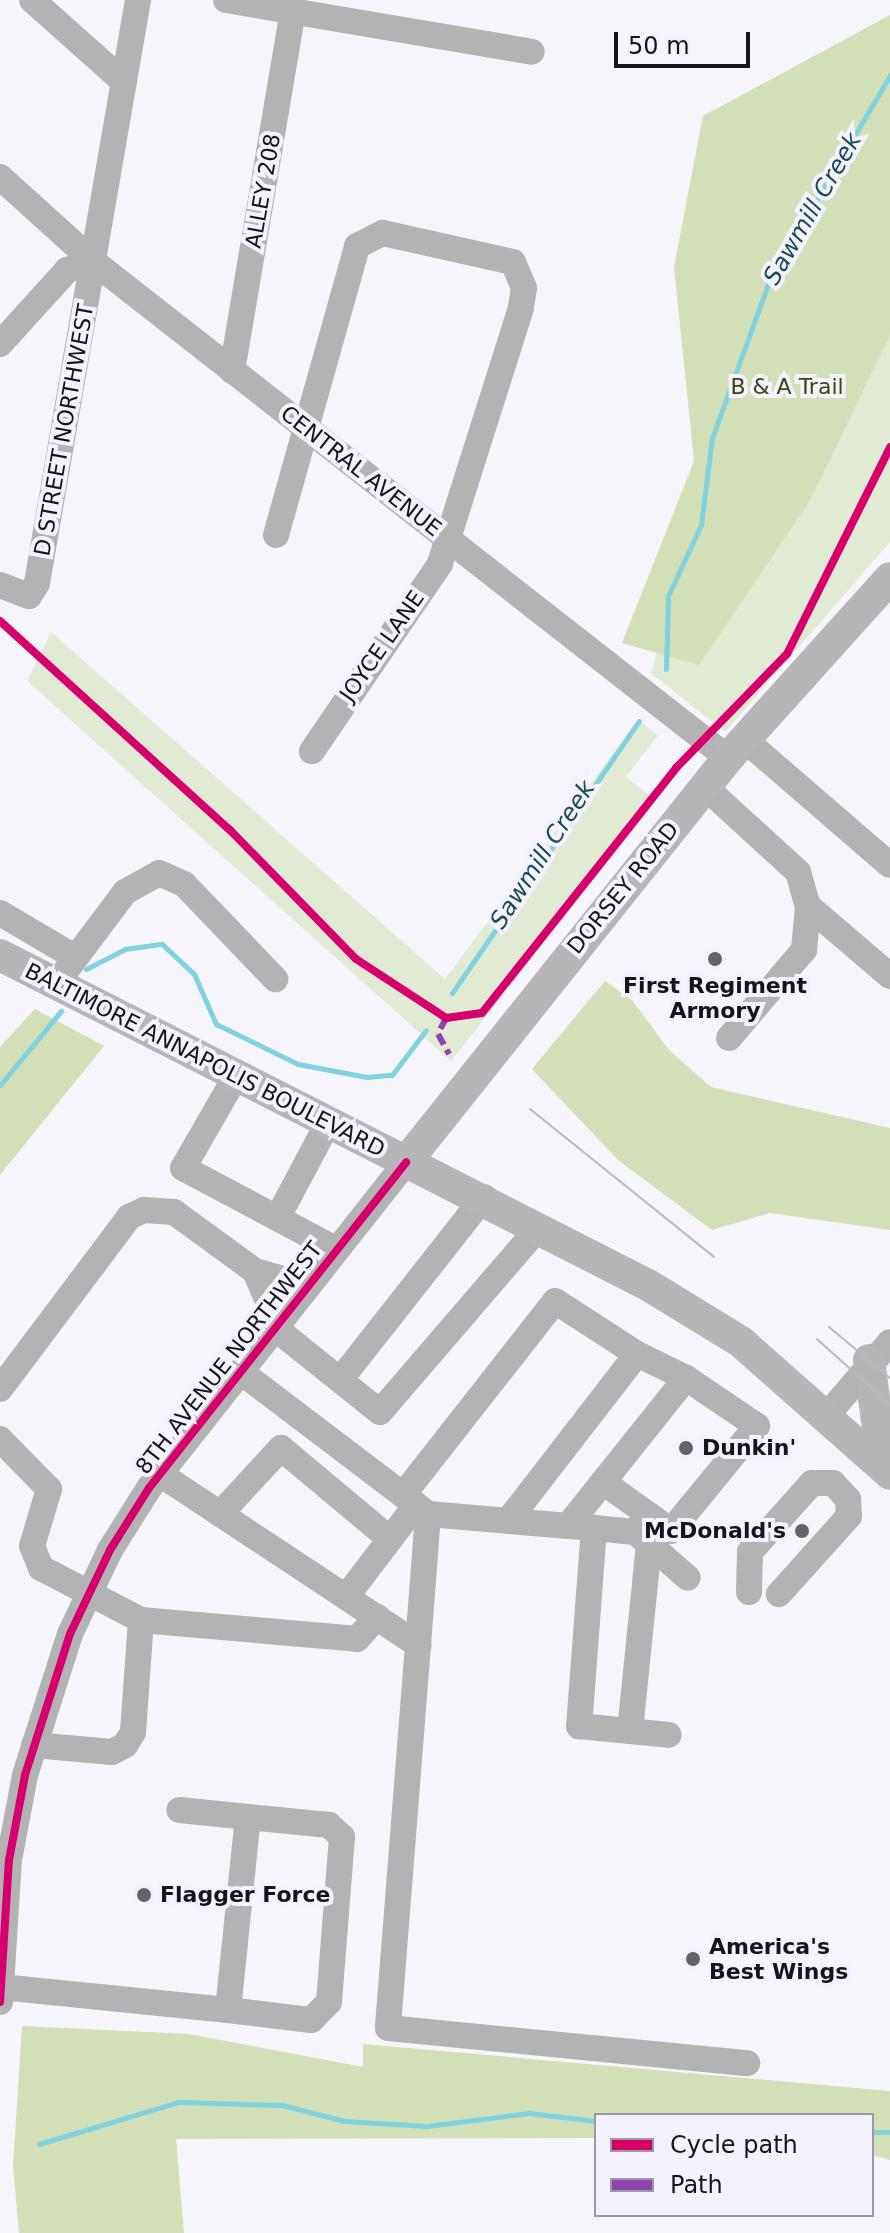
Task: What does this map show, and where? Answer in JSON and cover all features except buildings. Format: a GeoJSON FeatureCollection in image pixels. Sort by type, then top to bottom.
{"type":"FeatureCollection","features":[{"type":"Feature","properties":{"kind":"main road","name":"DORSEY ROAD"},"geometry":{"type":"LineString","coordinates":[[406,1162],[736,749],[852,624],[890,578]]}},
{"type":"Feature","properties":{"kind":"main road","name":"DORSEY ROAD"},"geometry":{"type":"LineString","coordinates":[[852,624],[890,593]]}},
{"type":"Feature","properties":{"kind":"main road","name":"BALTIMORE ANNAPOLIS BOULEVARD"},"geometry":{"type":"LineString","coordinates":[[7,959],[406,1162],[484,1197],[741,1342],[827,1415],[886,1471]]}},
{"type":"Feature","properties":{"kind":"main road"},"geometry":{"type":"LineString","coordinates":[[880,1351],[886,1471]]}},
{"type":"Feature","properties":{"kind":"street"},"geometry":{"type":"LineString","coordinates":[[32,0],[124,82]]}},
{"type":"Feature","properties":{"kind":"street","name":"D STREET NORTHWEST"},"geometry":{"type":"LineString","coordinates":[[0,585],[29,596],[94,262],[138,0]]}},
{"type":"Feature","properties":{"kind":"street"},"geometry":{"type":"LineString","coordinates":[[226,0],[532,52]]}},
{"type":"Feature","properties":{"kind":"street","name":"ALLEY 208"},"geometry":{"type":"LineString","coordinates":[[232,371],[293,12]]}},
{"type":"Feature","properties":{"kind":"street","name":"CENTRAL AVENUE"},"geometry":{"type":"LineString","coordinates":[[0,177],[94,262],[448,540],[890,865]]}},
{"type":"Feature","properties":{"kind":"street","name":"JOYCE LANE"},"geometry":{"type":"LineString","coordinates":[[305,428],[357,246],[383,233],[513,262],[524,288],[521,308],[440,564],[312,751]]}},
{"type":"Feature","properties":{"kind":"street"},"geometry":{"type":"LineString","coordinates":[[0,344],[67,270],[94,262]]}},
{"type":"Feature","properties":{"kind":"street"},"geometry":{"type":"LineString","coordinates":[[276,535],[305,428]]}},
{"type":"Feature","properties":{"kind":"street"},"geometry":{"type":"LineString","coordinates":[[705,787],[798,872],[808,906],[804,950],[729,1038]]}},
{"type":"Feature","properties":{"kind":"street"},"geometry":{"type":"LineString","coordinates":[[56,984],[73,956],[125,892],[159,873],[184,884],[275,979]]}},
{"type":"Feature","properties":{"kind":"street"},"geometry":{"type":"LineString","coordinates":[[808,906],[890,976]]}},
{"type":"Feature","properties":{"kind":"street"},"geometry":{"type":"LineString","coordinates":[[1,915],[73,956]]}},
{"type":"Feature","properties":{"kind":"street"},"geometry":{"type":"LineString","coordinates":[[7,959],[31,931]]}},
{"type":"Feature","properties":{"kind":"street"},"geometry":{"type":"LineString","coordinates":[[236,1076],[183,1168],[337,1250]]}},
{"type":"Feature","properties":{"kind":"street"},"geometry":{"type":"LineString","coordinates":[[278,1217],[328,1123]]}},
{"type":"Feature","properties":{"kind":"street","name":"8TH AVENUE NORTHWEST"},"geometry":{"type":"LineString","coordinates":[[1,1995],[9,1860],[34,1745],[89,1593],[160,1474],[406,1162]]}},
{"type":"Feature","properties":{"kind":"street"},"geometry":{"type":"LineString","coordinates":[[340,1380],[484,1197]]}},
{"type":"Feature","properties":{"kind":"street"},"geometry":{"type":"LineString","coordinates":[[0,1389],[129,1217],[144,1210],[174,1212],[255,1271],[286,1280],[315,1277]]}},
{"type":"Feature","properties":{"kind":"street"},"geometry":{"type":"LineString","coordinates":[[255,1271],[276,1327],[380,1412],[539,1227]]}},
{"type":"Feature","properties":{"kind":"street"},"geometry":{"type":"LineString","coordinates":[[241,1372],[415,1505],[508,1521],[671,1531],[757,1426],[686,1378],[637,1354],[555,1301],[415,1505],[346,1597]]}},
{"type":"Feature","properties":{"kind":"street"},"geometry":{"type":"LineString","coordinates":[[827,1415],[880,1351]]}},
{"type":"Feature","properties":{"kind":"street"},"geometry":{"type":"LineString","coordinates":[[508,1521],[637,1354]]}},
{"type":"Feature","properties":{"kind":"street"},"geometry":{"type":"LineString","coordinates":[[669,1735],[579,1726],[581,1527],[603,1482],[686,1378]]}},
{"type":"Feature","properties":{"kind":"street"},"geometry":{"type":"LineString","coordinates":[[0,1439],[49,1489],[32,1555],[50,1574],[141,1620],[357,1639],[377,1617]]}},
{"type":"Feature","properties":{"kind":"street"},"geometry":{"type":"LineString","coordinates":[[220,1514],[281,1448],[390,1539]]}},
{"type":"Feature","properties":{"kind":"street"},"geometry":{"type":"LineString","coordinates":[[160,1474],[418,1645]]}},
{"type":"Feature","properties":{"kind":"street"},"geometry":{"type":"LineString","coordinates":[[603,1482],[688,1578]]}},
{"type":"Feature","properties":{"kind":"street"},"geometry":{"type":"LineString","coordinates":[[749,1592],[750,1552],[812,1483],[833,1483],[848,1499],[849,1516],[779,1594]]}},
{"type":"Feature","properties":{"kind":"street"},"geometry":{"type":"LineString","coordinates":[[415,1505],[418,1645],[388,2028],[747,2063]]}},
{"type":"Feature","properties":{"kind":"street"},"geometry":{"type":"LineString","coordinates":[[630,1731],[644,1530]]}},
{"type":"Feature","properties":{"kind":"street"},"geometry":{"type":"LineString","coordinates":[[34,1745],[112,1752],[125,1745],[133,1732],[141,1620]]}},
{"type":"Feature","properties":{"kind":"street"},"geometry":{"type":"LineString","coordinates":[[1,1995],[228,2010],[311,2020],[329,2002],[342,1837],[329,1825],[179,1810]]}},
{"type":"Feature","properties":{"kind":"street"},"geometry":{"type":"LineString","coordinates":[[228,2010],[248,1817]]}},
{"type":"Feature","properties":{"kind":"green space"},"geometry":{"type":"Polygon","coordinates":[[[890,15],[890,335],[809,502],[699,665],[622,643],[694,461],[674,267],[703,116],[890,15]]]}},
{"type":"Feature","properties":{"kind":"green space","name":"B & A Trail"},"geometry":{"type":"Polygon","coordinates":[[[890,49],[890,542],[725,732],[651,673],[700,506],[890,49]]]}},
{"type":"Feature","properties":{"kind":"green space"},"geometry":{"type":"Polygon","coordinates":[[[51,632],[445,979],[638,720],[658,735],[626,777],[656,801],[451,1061],[27,681],[51,632]]]}},
{"type":"Feature","properties":{"kind":"green space"},"geometry":{"type":"Polygon","coordinates":[[[605,981],[632,1000],[669,1050],[711,1087],[890,1128],[890,1230],[770,1213],[712,1230],[618,1160],[532,1069],[605,981]]]}},
{"type":"Feature","properties":{"kind":"green space"},"geometry":{"type":"Polygon","coordinates":[[[35,1009],[104,1046],[0,1175],[0,1047],[35,1009]]]}},
{"type":"Feature","properties":{"kind":"green space"},"geometry":{"type":"Polygon","coordinates":[[[22,2026],[189,2034],[363,2067],[363,2044],[890,2091],[890,2160],[874,2156],[874,2113],[594,2113],[594,2138],[176,2139],[184,2233],[19,2233],[13,2166],[22,2026]]]}},
{"type":"Feature","properties":{"kind":"waterway","name":"Sawmill Creek"},"geometry":{"type":"LineString","coordinates":[[666,669],[668,596],[701,525],[712,438],[770,279],[890,75]]}},
{"type":"Feature","properties":{"kind":"waterway","name":"Sawmill Creek"},"geometry":{"type":"LineString","coordinates":[[452,993],[639,721]]}},
{"type":"Feature","properties":{"kind":"waterway","name":"Sawmill Creek"},"geometry":{"type":"LineString","coordinates":[[86,969],[125,949],[162,944],[194,974],[216,1024],[298,1064],[367,1077],[392,1075],[426,1030]]}},
{"type":"Feature","properties":{"kind":"waterway","name":"Sawmill Creek"},"geometry":{"type":"LineString","coordinates":[[0,1085],[61,1011]]}},
{"type":"Feature","properties":{"kind":"waterway"},"geometry":{"type":"LineString","coordinates":[[39,2144],[178,2102],[282,2105],[345,2121],[427,2126],[529,2113],[594,2121]]}},
{"type":"Feature","properties":{"kind":"waterway"},"geometry":{"type":"LineString","coordinates":[[874,2132],[890,2132]]}},
{"type":"Feature","properties":{"kind":"tram line"},"geometry":{"type":"LineString","coordinates":[[530,1109],[714,1257]]}},
{"type":"Feature","properties":{"kind":"tram line"},"geometry":{"type":"LineString","coordinates":[[829,1327],[890,1378]]}},
{"type":"Feature","properties":{"kind":"tram line"},"geometry":{"type":"LineString","coordinates":[[817,1339],[890,1405]]}},
{"type":"Feature","properties":{"kind":"marked path"},"geometry":{"type":"LineString","coordinates":[[446,1018],[438,1034],[449,1054]]}},
{"type":"Feature","properties":{"kind":"cycle path"},"geometry":{"type":"LineString","coordinates":[[446,1018],[482,1013],[676,768],[787,654],[890,447]]}},
{"type":"Feature","properties":{"kind":"cycle path"},"geometry":{"type":"LineString","coordinates":[[0,621],[230,830],[356,959],[446,1018]]}},
{"type":"Feature","properties":{"kind":"cycle path"},"geometry":{"type":"LineString","coordinates":[[0,2002],[9,1860],[25,1775],[70,1634],[110,1550],[149,1488],[406,1162]]}},
{"type":"Feature","properties":{"kind":"place","name":"First Regiment Armory"},"geometry":{"type":"Point","coordinates":[715,959]}},
{"type":"Feature","properties":{"kind":"place","name":"Dunkin'"},"geometry":{"type":"Point","coordinates":[686,1448]}},
{"type":"Feature","properties":{"kind":"place","name":"McDonald's"},"geometry":{"type":"Point","coordinates":[802,1531]}},
{"type":"Feature","properties":{"kind":"place","name":"Flagger Force"},"geometry":{"type":"Point","coordinates":[144,1895]}},
{"type":"Feature","properties":{"kind":"place","name":"America's Best Wings"},"geometry":{"type":"Point","coordinates":[693,1959]}}]}
